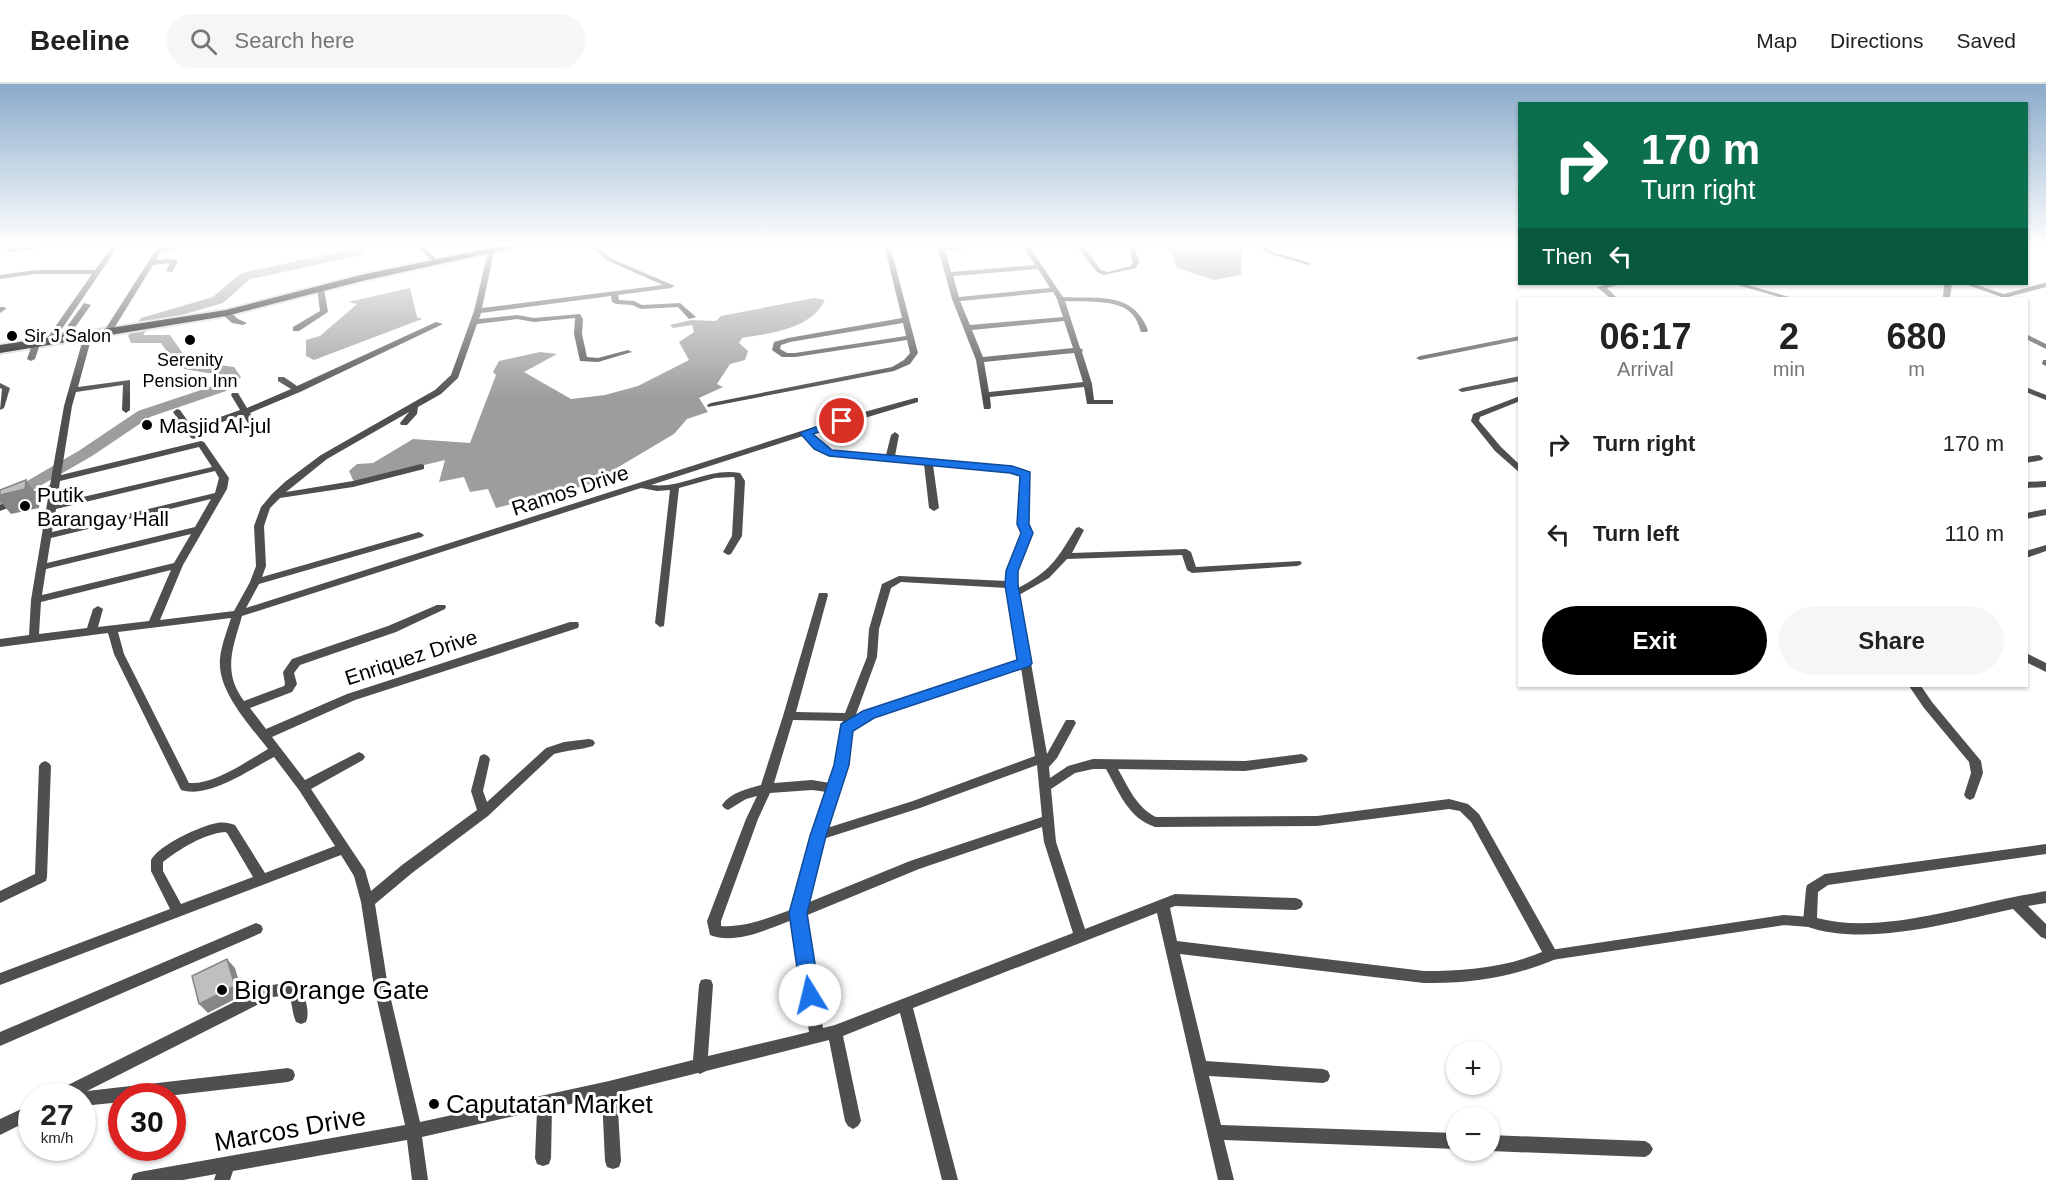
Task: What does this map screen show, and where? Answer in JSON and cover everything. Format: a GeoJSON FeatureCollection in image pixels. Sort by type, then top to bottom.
{"type":"FeatureCollection","features":[{"type":"Feature","properties":{"kind":"highway"},"geometry":{"type":"LineString","coordinates":[[160,322],[278,296]]}},
{"type":"Feature","properties":{"kind":"highway"},"geometry":{"type":"LineString","coordinates":[[0,348],[226,313],[292,296]]}},
{"type":"Feature","properties":{"kind":"highway"},"geometry":{"type":"LineString","coordinates":[[0,348],[65,335],[88,334],[110,328],[130,327]]}},
{"type":"Feature","properties":{"kind":"street"},"geometry":{"type":"LineString","coordinates":[[52,338],[81,296]]}},
{"type":"Feature","properties":{"kind":"street"},"geometry":{"type":"LineString","coordinates":[[110,328],[130,296]]}},
{"type":"Feature","properties":{"kind":"street"},"geometry":{"type":"LineString","coordinates":[[296,329],[324,312],[321,296]]}},
{"type":"Feature","properties":{"kind":"street"},"geometry":{"type":"LineString","coordinates":[[420,1180],[414,1131],[381,987],[368,902],[360,874],[303,787],[234,695],[226,672],[225,660],[237,614],[261,566],[260,520],[275,496],[324,457],[438,392],[455,376],[482,296]]}},
{"type":"Feature","properties":{"kind":"street"},"geometry":{"type":"LineString","coordinates":[[478,311],[597,296]]}},
{"type":"Feature","properties":{"kind":"street"},"geometry":{"type":"LineString","coordinates":[[615,296],[616,302],[634,303],[641,307],[678,304],[692,317]]}},
{"type":"Feature","properties":{"kind":"street"},"geometry":{"type":"LineString","coordinates":[[711,405],[894,369],[911,358],[914,353],[900,296]]}},
{"type":"Feature","properties":{"kind":"street"},"geometry":{"type":"LineString","coordinates":[[987,407],[980,360],[956,299],[988,296]]}},
{"type":"Feature","properties":{"kind":"street"},"geometry":{"type":"LineString","coordinates":[[1059,296],[1079,350],[1090,402],[1110,402]]}},
{"type":"Feature","properties":{"kind":"street"},"geometry":{"type":"LineString","coordinates":[[1061,299],[1110,302],[1128,306],[1139,314],[1144,330]]}},
{"type":"Feature","properties":{"kind":"street"},"geometry":{"type":"LineString","coordinates":[[65,335],[87,305]]}},
{"type":"Feature","properties":{"kind":"street"},"geometry":{"type":"LineString","coordinates":[[226,313],[235,321],[243,323]]}},
{"type":"Feature","properties":{"kind":"street"},"geometry":{"type":"LineString","coordinates":[[474,322],[517,316],[534,320],[577,316],[579,318],[576,333],[583,347],[583,359],[598,360],[628,352]]}},
{"type":"Feature","properties":{"kind":"street"},"geometry":{"type":"LineString","coordinates":[[967,328],[1067,319]]}},
{"type":"Feature","properties":{"kind":"street"},"geometry":{"type":"LineString","coordinates":[[906,320],[804,336],[782,341],[775,346],[779,353],[795,355],[911,337]]}},
{"type":"Feature","properties":{"kind":"street"},"geometry":{"type":"LineString","coordinates":[[190,430],[297,390],[439,324]]}},
{"type":"Feature","properties":{"kind":"street"},"geometry":{"type":"LineString","coordinates":[[34,638],[36,600],[72,390],[88,334]]}},
{"type":"Feature","properties":{"kind":"street"},"geometry":{"type":"LineString","coordinates":[[2028,337],[2046,346]]}},
{"type":"Feature","properties":{"kind":"street"},"geometry":{"type":"LineString","coordinates":[[1420,358],[1518,338]]}},
{"type":"Feature","properties":{"kind":"street"},"geometry":{"type":"LineString","coordinates":[[31,359],[36,344]]}},
{"type":"Feature","properties":{"kind":"street"},"geometry":{"type":"LineString","coordinates":[[359,348],[371,355]]}},
{"type":"Feature","properties":{"kind":"street"},"geometry":{"type":"LineString","coordinates":[[980,360],[1079,350]]}},
{"type":"Feature","properties":{"kind":"street"},"geometry":{"type":"LineString","coordinates":[[325,365],[339,371]]}},
{"type":"Feature","properties":{"kind":"street"},"geometry":{"type":"LineString","coordinates":[[1462,390],[1518,378]]}},
{"type":"Feature","properties":{"kind":"street"},"geometry":{"type":"LineString","coordinates":[[281,379],[297,390]]}},
{"type":"Feature","properties":{"kind":"street"},"geometry":{"type":"LineString","coordinates":[[72,390],[127,382],[126,410]]}},
{"type":"Feature","properties":{"kind":"street"},"geometry":{"type":"LineString","coordinates":[[985,395],[1088,384]]}},
{"type":"Feature","properties":{"kind":"street"},"geometry":{"type":"LineString","coordinates":[[0,386],[6,388],[0,407]]}},
{"type":"Feature","properties":{"kind":"street"},"geometry":{"type":"LineString","coordinates":[[2028,389],[2046,398]]}},
{"type":"Feature","properties":{"kind":"street"},"geometry":{"type":"LineString","coordinates":[[235,395],[252,423]]}},
{"type":"Feature","properties":{"kind":"street"},"geometry":{"type":"LineString","coordinates":[[1518,399],[1484,411],[1476,416],[1475,421],[1498,449],[1518,468]]}},
{"type":"Feature","properties":{"kind":"street","name":"Ramos Drive"},"geometry":{"type":"LineString","coordinates":[[0,643],[237,614],[915,400]]}},
{"type":"Feature","properties":{"kind":"street"},"geometry":{"type":"LineString","coordinates":[[404,423],[414,414],[414,406]]}},
{"type":"Feature","properties":{"kind":"street"},"geometry":{"type":"LineString","coordinates":[[152,625],[178,565],[224,481],[218,468],[177,412]]}},
{"type":"Feature","properties":{"kind":"street"},"geometry":{"type":"LineString","coordinates":[[805,433],[818,447],[829,453],[1012,469],[1026,475],[1023,524],[1027,533],[1012,571],[1012,590],[1046,787],[1050,842],[1081,937]]}},
{"type":"Feature","properties":{"kind":"street"},"geometry":{"type":"LineString","coordinates":[[890,458],[895,435]]}},
{"type":"Feature","properties":{"kind":"street"},"geometry":{"type":"LineString","coordinates":[[0,508],[58,475],[201,444]]}},
{"type":"Feature","properties":{"kind":"street"},"geometry":{"type":"LineString","coordinates":[[2028,460],[2039,458]]}},
{"type":"Feature","properties":{"kind":"street"},"geometry":{"type":"LineString","coordinates":[[928,462],[934,508]]}},
{"type":"Feature","properties":{"kind":"street"},"geometry":{"type":"LineString","coordinates":[[275,496],[353,484],[421,467]]}},
{"type":"Feature","properties":{"kind":"street"},"geometry":{"type":"LineString","coordinates":[[52,507],[218,468]]}},
{"type":"Feature","properties":{"kind":"street"},"geometry":{"type":"LineString","coordinates":[[642,486],[675,487],[723,475],[734,474],[739,477],[737,536],[728,552]]}},
{"type":"Feature","properties":{"kind":"street"},"geometry":{"type":"LineString","coordinates":[[2028,485],[2046,484]]}},
{"type":"Feature","properties":{"kind":"street"},"geometry":{"type":"LineString","coordinates":[[660,623],[675,487]]}},
{"type":"Feature","properties":{"kind":"street"},"geometry":{"type":"LineString","coordinates":[[47,536],[218,495]]}},
{"type":"Feature","properties":{"kind":"street"},"geometry":{"type":"LineString","coordinates":[[2028,516],[2045,514]]}},
{"type":"Feature","properties":{"kind":"street"},"geometry":{"type":"LineString","coordinates":[[42,567],[199,529]]}},
{"type":"Feature","properties":{"kind":"street"},"geometry":{"type":"LineString","coordinates":[[817,1036],[798,913],[818,836],[842,765],[848,723],[872,657],[876,622],[890,583],[899,579],[913,579],[1012,590],[1049,576],[1065,556],[1079,530]]}},
{"type":"Feature","properties":{"kind":"street"},"geometry":{"type":"LineString","coordinates":[[255,582],[419,535]]}},
{"type":"Feature","properties":{"kind":"street"},"geometry":{"type":"LineString","coordinates":[[2028,554],[2046,549]]}},
{"type":"Feature","properties":{"kind":"street"},"geometry":{"type":"LineString","coordinates":[[1065,556],[1186,552],[1192,570],[1298,563]]}},
{"type":"Feature","properties":{"kind":"street"},"geometry":{"type":"LineString","coordinates":[[36,600],[178,565]]}},
{"type":"Feature","properties":{"kind":"street"},"geometry":{"type":"LineString","coordinates":[[823,595],[766,788],[720,901],[714,928],[720,934],[729,934],[798,913],[895,872],[1047,820]]}},
{"type":"Feature","properties":{"kind":"street"},"geometry":{"type":"LineString","coordinates":[[242,706],[288,689],[291,684],[288,672],[296,662],[392,629],[441,607]]}},
{"type":"Feature","properties":{"kind":"street"},"geometry":{"type":"LineString","coordinates":[[91,632],[98,609]]}},
{"type":"Feature","properties":{"kind":"street","name":"Enriquez Drive"},"geometry":{"type":"LineString","coordinates":[[264,735],[351,697],[574,626]]}},
{"type":"Feature","properties":{"kind":"street"},"geometry":{"type":"LineString","coordinates":[[112,630],[119,654],[185,787],[192,789],[211,784],[275,751]]}},
{"type":"Feature","properties":{"kind":"street"},"geometry":{"type":"LineString","coordinates":[[2028,658],[2046,668]]}},
{"type":"Feature","properties":{"kind":"street"},"geometry":{"type":"LineString","coordinates":[[789,716],[854,722],[878,711],[1025,663]]}},
{"type":"Feature","properties":{"kind":"street"},"geometry":{"type":"LineString","coordinates":[[1917,687],[1933,712],[1975,761],[1977,773],[1970,795]]}},
{"type":"Feature","properties":{"kind":"street"},"geometry":{"type":"LineString","coordinates":[[818,836],[1042,762],[1053,754],[1070,723]]}},
{"type":"Feature","properties":{"kind":"street"},"geometry":{"type":"LineString","coordinates":[[368,902],[407,869],[484,812],[550,751],[564,746],[589,743]]}},
{"type":"Feature","properties":{"kind":"street"},"geometry":{"type":"LineString","coordinates":[[303,787],[359,757]]}},
{"type":"Feature","properties":{"kind":"street"},"geometry":{"type":"LineString","coordinates":[[484,759],[477,791],[484,812]]}},
{"type":"Feature","properties":{"kind":"street"},"geometry":{"type":"LineString","coordinates":[[1046,787],[1072,769],[1093,764],[1245,766],[1302,759]]}},
{"type":"Feature","properties":{"kind":"street"},"geometry":{"type":"LineString","coordinates":[[1110,765],[1137,810],[1146,819],[1155,822],[1317,821],[1457,804],[1475,818],[1551,955]]}},
{"type":"Feature","properties":{"kind":"street"},"geometry":{"type":"LineString","coordinates":[[0,897],[41,877],[45,766]]}},
{"type":"Feature","properties":{"kind":"street"},"geometry":{"type":"LineString","coordinates":[[728,805],[742,795],[766,788],[812,785],[835,788]]}},
{"type":"Feature","properties":{"kind":"street"},"geometry":{"type":"LineString","coordinates":[[178,912],[157,871],[158,861],[164,855],[212,829],[225,826],[231,829],[262,880]]}},
{"type":"Feature","properties":{"kind":"street"},"geometry":{"type":"LineString","coordinates":[[0,979],[342,849]]}},
{"type":"Feature","properties":{"kind":"street"},"geometry":{"type":"LineString","coordinates":[[1810,922],[1812,889],[1825,880],[2046,849]]}},
{"type":"Feature","properties":{"kind":"street"},"geometry":{"type":"LineString","coordinates":[[1173,947],[1424,977],[1457,978],[1503,972],[1551,955],[1784,920],[1810,922],[1833,929],[1895,926],[2046,897]]}},
{"type":"Feature","properties":{"kind":"street","name":"Marcos Drive"},"geometry":{"type":"LineString","coordinates":[[139,1180],[414,1131],[700,1067],[835,1032],[1162,904],[1194,899],[1296,904]]}},
{"type":"Feature","properties":{"kind":"street"},"geometry":{"type":"LineString","coordinates":[[2014,902],[2046,933]]}},
{"type":"Feature","properties":{"kind":"street"},"geometry":{"type":"LineString","coordinates":[[1162,904],[1226,1180]]}},
{"type":"Feature","properties":{"kind":"street"},"geometry":{"type":"LineString","coordinates":[[0,1039],[256,929]]}},
{"type":"Feature","properties":{"kind":"street"},"geometry":{"type":"LineString","coordinates":[[700,1067],[706,985]]}},
{"type":"Feature","properties":{"kind":"street"},"geometry":{"type":"LineString","coordinates":[[86,1083],[271,991],[283,988],[295,994],[300,1003],[301,1017]]}},
{"type":"Feature","properties":{"kind":"street"},"geometry":{"type":"LineString","coordinates":[[905,1006],[950,1180]]}},
{"type":"Feature","properties":{"kind":"street"},"geometry":{"type":"LineString","coordinates":[[835,1032],[853,1121]]}},
{"type":"Feature","properties":{"kind":"street"},"geometry":{"type":"LineString","coordinates":[[1201,1068],[1323,1076]]}},
{"type":"Feature","properties":{"kind":"street"},"geometry":{"type":"LineString","coordinates":[[96,1097],[288,1075]]}},
{"type":"Feature","properties":{"kind":"street"},"geometry":{"type":"LineString","coordinates":[[609,1088],[613,1161]]}},
{"type":"Feature","properties":{"kind":"street"},"geometry":{"type":"LineString","coordinates":[[543,1158],[545,1102]]}},
{"type":"Feature","properties":{"kind":"street"},"geometry":{"type":"LineString","coordinates":[[0,1127],[18,1118]]}},
{"type":"Feature","properties":{"kind":"street"},"geometry":{"type":"LineString","coordinates":[[1216,1132],[1446,1142]]}},
{"type":"Feature","properties":{"kind":"street"},"geometry":{"type":"LineString","coordinates":[[1500,1143],[1645,1149]]}},
{"type":"Feature","properties":{"kind":"street"},"geometry":{"type":"LineString","coordinates":[[222,1180],[228,1164]]}},
{"type":"Feature","properties":{"kind":"shaded area"},"geometry":{"type":"Polygon","coordinates":[[[374,296],[412,296],[417,317],[422,319],[314,360],[306,356],[306,340],[320,336],[357,304],[348,302],[374,296]]]}},
{"type":"Feature","properties":{"kind":"shaded area"},"geometry":{"type":"Polygon","coordinates":[[[814,298],[825,300],[819,310],[800,323],[790,328],[742,338],[739,343],[748,351],[745,360],[730,364],[717,384],[723,387],[699,398],[708,412],[687,419],[674,434],[588,485],[496,508],[488,489],[470,492],[464,477],[439,482],[445,460],[354,482],[349,471],[357,464],[373,463],[413,439],[470,443],[496,375],[493,372],[499,361],[540,352],[557,354],[524,372],[571,399],[605,395],[638,386],[689,360],[679,342],[694,332],[692,325],[673,328],[670,325],[691,320],[716,321],[721,316],[814,298]]]}},
{"type":"Feature","properties":{"kind":"building"},"geometry":{"type":"Polygon","coordinates":[[[26,480],[25,489],[0,495],[0,490],[26,480]]]}},
{"type":"Feature","properties":{"kind":"building"},"geometry":{"type":"Polygon","coordinates":[[[227,959],[235,986],[199,1004],[192,976],[227,959]]]}},
{"type":"Feature","properties":{"kind":"waterway"},"geometry":{"type":"LineString","coordinates":[[0,504],[86,453],[144,414],[221,388],[234,377],[229,370],[183,365],[172,345],[165,338],[136,340],[135,336],[146,321],[218,300],[222,296]]}},
{"type":"Feature","properties":{"kind":"place","name":"Sir J Salon"},"geometry":{"type":"Point","coordinates":[12,336]}},
{"type":"Feature","properties":{"kind":"place","name":"Serenity Pension Inn"},"geometry":{"type":"Point","coordinates":[190,340]}},
{"type":"Feature","properties":{"kind":"place","name":"Masjid Al-jul"},"geometry":{"type":"Point","coordinates":[147,425]}},
{"type":"Feature","properties":{"kind":"place","name":"Putik Barangay Hall"},"geometry":{"type":"Point","coordinates":[25,506]}},
{"type":"Feature","properties":{"kind":"place","name":"Big Orange Gate"},"geometry":{"type":"Point","coordinates":[222,990]}},
{"type":"Feature","properties":{"kind":"place","name":"Caputatan Market"},"geometry":{"type":"Point","coordinates":[434,1104]}},
{"type":"Feature","properties":{"kind":"route"},"geometry":{"type":"LineString","coordinates":[[810,995],[798,913],[818,836],[842,765],[846,728],[869,714],[1025,663],[1012,585],[1012,571],[1027,533],[1023,524],[1027,478],[1024,472],[1012,469],[829,453],[818,447],[805,433],[842,421]]}}]}
